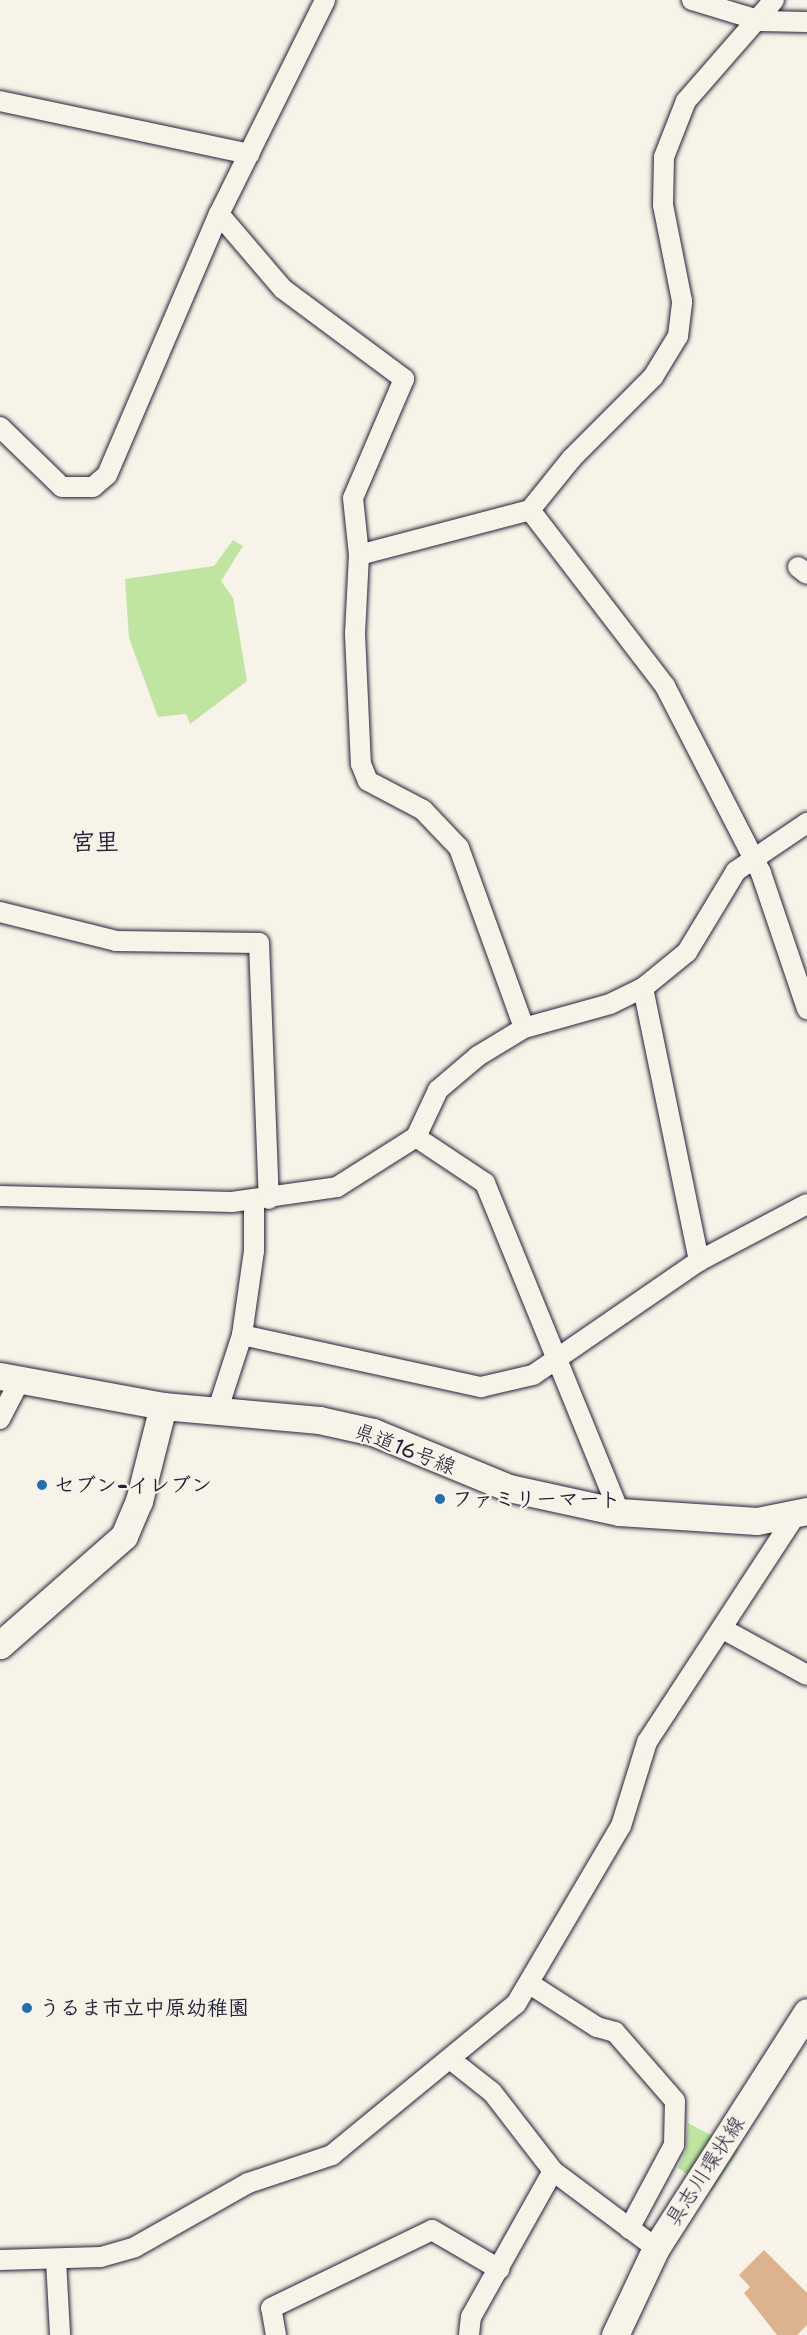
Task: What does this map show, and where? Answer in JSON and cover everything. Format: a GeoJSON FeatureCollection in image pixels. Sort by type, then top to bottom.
{"type":"FeatureCollection","features":[{"type":"Feature","properties":{"kind":"main road","name":"県道16号線"},"geometry":{"type":"LineString","coordinates":[[9,1379],[163,1406],[218,1409],[319,1420],[374,1432],[509,1488],[619,1512],[722,1520],[801,1513]]}},
{"type":"Feature","properties":{"kind":"main road"},"geometry":{"type":"LineString","coordinates":[[0,1645],[124,1536],[139,1501],[163,1406]]}},
{"type":"Feature","properties":{"kind":"main road","name":"具志川環状線"},"geometry":{"type":"LineString","coordinates":[[615,2335],[656,2248],[807,2013]]}},
{"type":"Feature","properties":{"kind":"street"},"geometry":{"type":"LineString","coordinates":[[0,427],[62,487],[93,487],[107,476],[219,213],[325,0]]}},
{"type":"Feature","properties":{"kind":"street"},"geometry":{"type":"LineString","coordinates":[[692,0],[761,21],[807,22]]}},
{"type":"Feature","properties":{"kind":"street"},"geometry":{"type":"LineString","coordinates":[[359,555],[530,510],[572,458],[653,377],[678,336],[682,301],[663,205],[664,157],[686,100],[761,21],[774,0]]}},
{"type":"Feature","properties":{"kind":"street"},"geometry":{"type":"LineString","coordinates":[[0,101],[249,154]]}},
{"type":"Feature","properties":{"kind":"street"},"geometry":{"type":"LineString","coordinates":[[219,213],[283,289],[404,379],[353,498],[359,555],[355,634],[361,764],[368,781],[423,810],[459,848],[524,1028]]}},
{"type":"Feature","properties":{"kind":"street"},"geometry":{"type":"LineString","coordinates":[[530,510],[665,686],[752,855],[807,1009]]}},
{"type":"Feature","properties":{"kind":"street"},"geometry":{"type":"LineString","coordinates":[[0,1196],[262,1199],[337,1186],[416,1137],[438,1090],[524,1028],[610,1004],[643,988],[687,952],[736,871],[752,855],[807,823]]}},
{"type":"Feature","properties":{"kind":"street"},"geometry":{"type":"LineString","coordinates":[[0,912],[116,941],[259,943],[262,1199],[243,1335],[218,1409]]}},
{"type":"Feature","properties":{"kind":"street"},"geometry":{"type":"LineString","coordinates":[[643,988],[699,1261]]}},
{"type":"Feature","properties":{"kind":"street"},"geometry":{"type":"LineString","coordinates":[[416,1137],[485,1184],[558,1357],[619,1512]]}},
{"type":"Feature","properties":{"kind":"street"},"geometry":{"type":"LineString","coordinates":[[243,1335],[481,1387],[533,1375],[699,1261],[807,1204]]}},
{"type":"Feature","properties":{"kind":"street"},"geometry":{"type":"LineString","coordinates":[[0,1419],[9,1379]]}},
{"type":"Feature","properties":{"kind":"street"},"geometry":{"type":"LineString","coordinates":[[0,2259],[56,2260],[135,2247],[248,2183],[332,2155],[516,2004],[530,1984],[559,1924],[621,1826],[646,1742],[801,1513]]}},
{"type":"Feature","properties":{"kind":"street"},"geometry":{"type":"LineString","coordinates":[[723,1629],[807,1675]]}},
{"type":"Feature","properties":{"kind":"street"},"geometry":{"type":"LineString","coordinates":[[530,1984],[597,2027],[615,2032],[675,2101],[674,2145],[628,2229]]}},
{"type":"Feature","properties":{"kind":"street"},"geometry":{"type":"LineString","coordinates":[[450,2059],[492,2092],[553,2171],[656,2248]]}},
{"type":"Feature","properties":{"kind":"street"},"geometry":{"type":"LineString","coordinates":[[469,2335],[471,2317],[553,2171]]}},
{"type":"Feature","properties":{"kind":"street"},"geometry":{"type":"LineString","coordinates":[[276,2335],[271,2308],[432,2230],[499,2269]]}},
{"type":"Feature","properties":{"kind":"street"},"geometry":{"type":"LineString","coordinates":[[56,2260],[60,2335]]}},
{"type":"Feature","properties":{"kind":"green space"},"geometry":{"type":"Polygon","coordinates":[[[233,540],[243,546],[221,581],[233,598],[247,681],[190,724],[186,714],[158,717],[129,638],[125,579],[214,566],[233,540]]]}},
{"type":"Feature","properties":{"kind":"green space"},"geometry":{"type":"Polygon","coordinates":[[[688,2123],[739,2150],[712,2191],[678,2168],[686,2151],[688,2123]]]}},
{"type":"Feature","properties":{"kind":"building"},"geometry":{"type":"Polygon","coordinates":[[[764,2250],[807,2293],[807,2325],[797,2335],[777,2335],[744,2293],[750,2287],[739,2275],[764,2250]]]}},
{"type":"Feature","properties":{"kind":"place","name":"セブン-イレブン"},"geometry":{"type":"Point","coordinates":[42,1485]}},
{"type":"Feature","properties":{"kind":"place","name":"ファミリーマート"},"geometry":{"type":"Point","coordinates":[440,1499]}},
{"type":"Feature","properties":{"kind":"place","name":"うるま市立中原幼稚園"},"geometry":{"type":"Point","coordinates":[27,2008]}},
{"type":"Feature","properties":{"kind":"district","name":"宮里"},"geometry":{"type":"Point","coordinates":[95,843]}}]}
